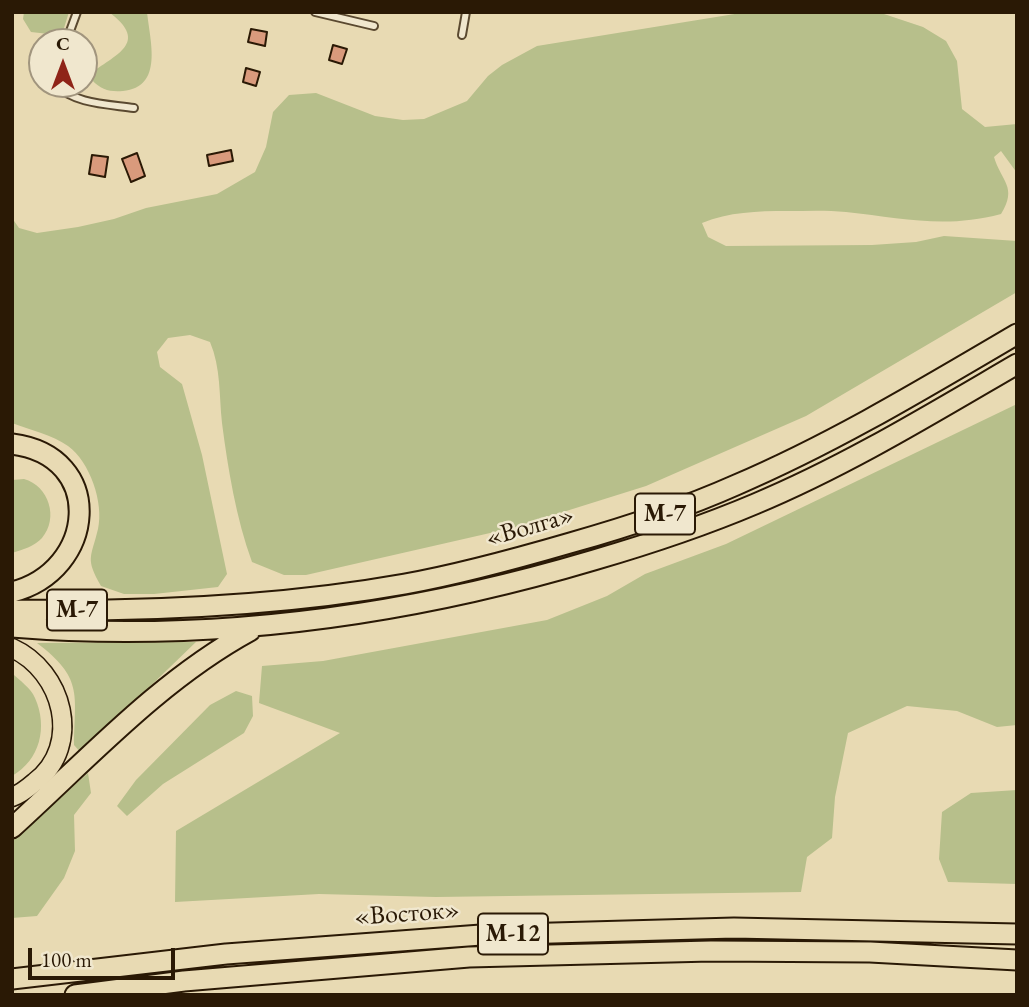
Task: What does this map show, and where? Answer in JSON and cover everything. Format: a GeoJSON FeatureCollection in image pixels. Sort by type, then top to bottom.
{"type":"FeatureCollection","features":[{"type":"Feature","properties":{"kind":"highway","name":"«Волга»"},"geometry":{"type":"LineString","coordinates":[[12,610],[141,610],[229,606],[403,585],[478,569],[632,525],[734,486],[784,464],[847,431],[1017,334]]}},
{"type":"Feature","properties":{"kind":"highway","name":"«Волга»"},"geometry":{"type":"LineString","coordinates":[[12,627],[214,630],[394,607],[486,590],[625,551],[756,504],[915,423],[1017,363]]}},
{"type":"Feature","properties":{"kind":"highway"},"geometry":{"type":"LineString","coordinates":[[12,444],[38,449],[55,460],[70,475],[80,504],[78,531],[68,553],[50,573],[12,592]]}},
{"type":"Feature","properties":{"kind":"highway"},"geometry":{"type":"LineString","coordinates":[[12,828],[191,668],[258,626]]}},
{"type":"Feature","properties":{"kind":"highway","name":"«Восток»"},"geometry":{"type":"LineString","coordinates":[[12,979],[226,954],[481,934],[734,928],[1017,934]]}},
{"type":"Feature","properties":{"kind":"highway","name":"«Восток»"},"geometry":{"type":"LineString","coordinates":[[75,995],[184,981],[469,957],[711,951],[870,951],[1017,960]]}},
{"type":"Feature","properties":{"kind":"main road"},"geometry":{"type":"LineString","coordinates":[[12,648],[35,662],[52,684],[62,707],[63,728],[56,755],[42,777],[12,797]]}},
{"type":"Feature","properties":{"kind":"lane"},"geometry":{"type":"LineString","coordinates":[[316,12],[374,26]]}},
{"type":"Feature","properties":{"kind":"lane"},"geometry":{"type":"LineString","coordinates":[[462,35],[466,12]]}},
{"type":"Feature","properties":{"kind":"lane"},"geometry":{"type":"LineString","coordinates":[[79,98],[134,108]]}},
{"type":"Feature","properties":{"kind":"green space"},"geometry":{"type":"Polygon","coordinates":[[[24,12],[69,12],[64,28],[29,28],[23,19],[24,12]]]}},
{"type":"Feature","properties":{"kind":"green space"},"geometry":{"type":"Polygon","coordinates":[[[109,12],[147,12],[152,61],[144,81],[136,88],[110,91],[98,85],[98,68],[121,52],[126,45],[128,38],[120,22],[109,12]]]}},
{"type":"Feature","properties":{"kind":"green space"},"geometry":{"type":"Polygon","coordinates":[[[747,12],[878,12],[923,27],[946,41],[957,61],[962,109],[985,127],[1017,124],[1017,173],[1001,151],[994,157],[1008,190],[1006,205],[1001,214],[942,222],[831,211],[754,212],[722,216],[702,223],[708,237],[726,246],[872,245],[916,242],[944,236],[1017,241],[1017,292],[806,416],[646,486],[512,528],[306,575],[284,575],[252,562],[233,493],[214,352],[210,342],[190,335],[168,338],[157,352],[160,367],[182,384],[202,455],[227,574],[218,587],[154,594],[124,594],[101,586],[91,563],[98,529],[99,507],[89,472],[76,453],[62,442],[12,423],[12,218],[19,228],[37,233],[78,227],[146,208],[217,194],[255,172],[266,147],[273,112],[289,95],[316,93],[375,116],[403,120],[424,119],[467,101],[488,76],[502,65],[537,46],[747,12]]]}},
{"type":"Feature","properties":{"kind":"green space"},"geometry":{"type":"Polygon","coordinates":[[[1017,404],[1017,725],[997,727],[957,711],[907,706],[848,733],[835,797],[832,838],[807,857],[801,892],[436,897],[319,894],[175,902],[176,831],[340,733],[259,703],[262,666],[323,661],[547,620],[607,596],[645,574],[726,544],[1017,404]]]}},
{"type":"Feature","properties":{"kind":"green space"},"geometry":{"type":"Polygon","coordinates":[[[24,479],[40,488],[45,495],[49,504],[50,521],[39,541],[12,553],[12,480],[24,479]]]}},
{"type":"Feature","properties":{"kind":"green space"},"geometry":{"type":"Polygon","coordinates":[[[196,642],[81,753],[74,745],[75,699],[69,677],[52,655],[37,643],[196,642]]]}},
{"type":"Feature","properties":{"kind":"green space"},"geometry":{"type":"Polygon","coordinates":[[[12,673],[33,694],[39,709],[41,731],[35,752],[22,769],[12,776],[12,673]]]}},
{"type":"Feature","properties":{"kind":"green space"},"geometry":{"type":"Polygon","coordinates":[[[236,691],[252,696],[253,716],[244,733],[163,784],[127,816],[117,806],[136,780],[210,705],[236,691]]]}},
{"type":"Feature","properties":{"kind":"green space"},"geometry":{"type":"Polygon","coordinates":[[[88,773],[91,793],[74,815],[75,851],[64,878],[37,916],[12,918],[12,841],[88,773]]]}},
{"type":"Feature","properties":{"kind":"green space"},"geometry":{"type":"Polygon","coordinates":[[[1017,790],[1017,884],[948,882],[939,859],[942,812],[971,793],[1017,790]]]}},
{"type":"Feature","properties":{"kind":"building"},"geometry":{"type":"Polygon","coordinates":[[[251,29],[267,32],[265,46],[248,42],[251,29]]]}},
{"type":"Feature","properties":{"kind":"building"},"geometry":{"type":"Polygon","coordinates":[[[333,45],[347,49],[342,64],[329,60],[333,45]]]}},
{"type":"Feature","properties":{"kind":"building"},"geometry":{"type":"Polygon","coordinates":[[[246,68],[260,72],[256,86],[243,82],[246,68]]]}},
{"type":"Feature","properties":{"kind":"building"},"geometry":{"type":"Polygon","coordinates":[[[231,150],[233,161],[209,166],[207,155],[231,150]]]}},
{"type":"Feature","properties":{"kind":"building"},"geometry":{"type":"Polygon","coordinates":[[[137,153],[145,176],[131,182],[122,159],[137,153]]]}},
{"type":"Feature","properties":{"kind":"building"},"geometry":{"type":"Polygon","coordinates":[[[92,155],[108,157],[105,177],[89,174],[92,155]]]}}]}
